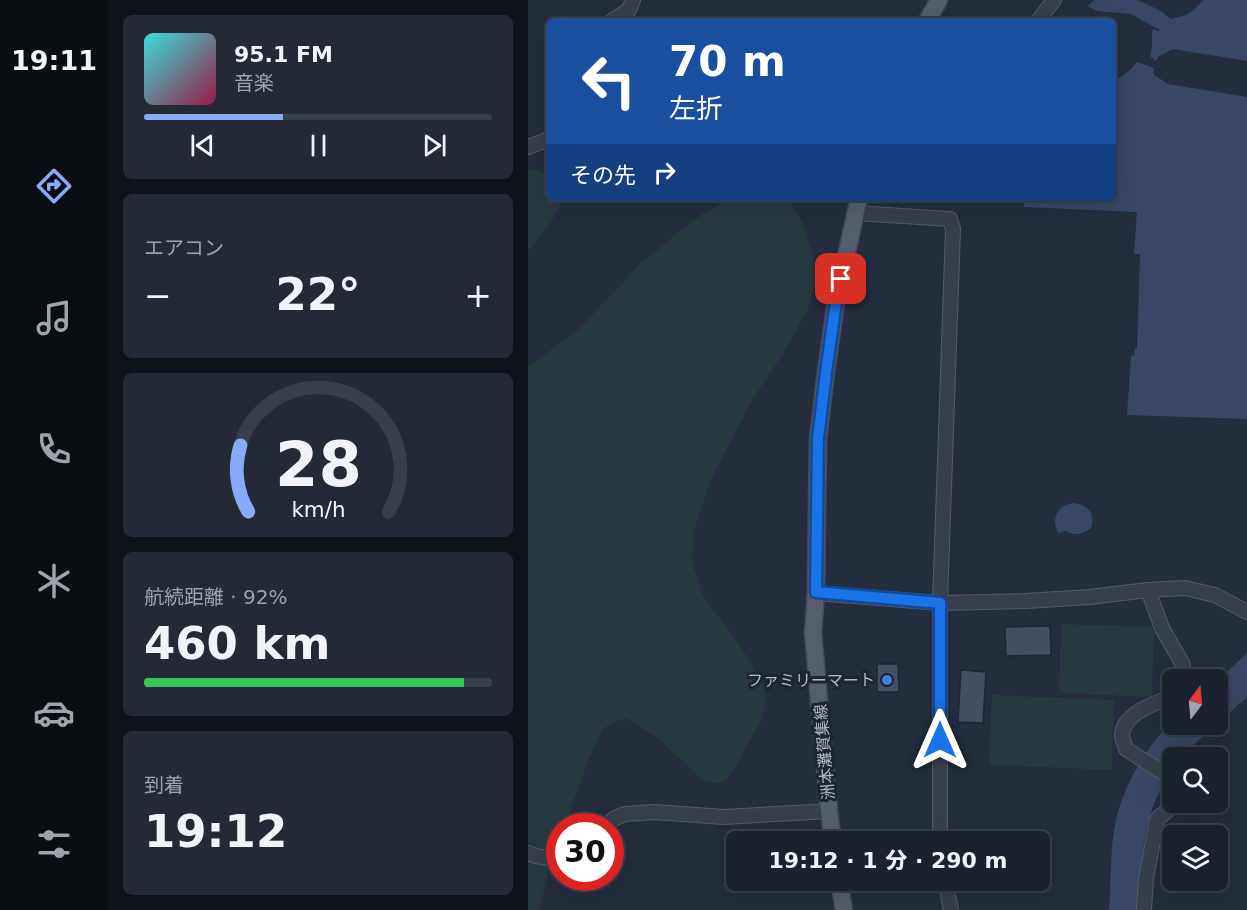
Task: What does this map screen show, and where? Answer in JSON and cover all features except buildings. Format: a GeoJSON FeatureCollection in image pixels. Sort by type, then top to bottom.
{"type":"FeatureCollection","features":[{"type":"Feature","properties":{"kind":"main road"},"geometry":{"type":"LineString","coordinates":[[929,18],[939,0]]}},
{"type":"Feature","properties":{"kind":"main road","name":"洲本灘賀集線"},"geometry":{"type":"LineString","coordinates":[[832,831],[813,633],[816,592],[818,439],[836,302],[857,206]]}},
{"type":"Feature","properties":{"kind":"main road"},"geometry":{"type":"LineString","coordinates":[[841,891],[844,910]]}},
{"type":"Feature","properties":{"kind":"street"},"geometry":{"type":"LineString","coordinates":[[617,18],[629,10],[633,0]]}},
{"type":"Feature","properties":{"kind":"street"},"geometry":{"type":"LineString","coordinates":[[1040,18],[1054,0]]}},
{"type":"Feature","properties":{"kind":"street"},"geometry":{"type":"LineString","coordinates":[[528,147],[546,140]]}},
{"type":"Feature","properties":{"kind":"street"},"geometry":{"type":"LineString","coordinates":[[857,206],[950,219],[953,229],[940,603],[940,831]]}},
{"type":"Feature","properties":{"kind":"street"},"geometry":{"type":"LineString","coordinates":[[816,592],[940,603],[1080,598],[1185,588],[1215,595],[1247,612]]}},
{"type":"Feature","properties":{"kind":"street"},"geometry":{"type":"LineString","coordinates":[[1148,590],[1162,628],[1183,669]]}},
{"type":"Feature","properties":{"kind":"street"},"geometry":{"type":"LineString","coordinates":[[1162,701],[1135,713],[1122,735],[1126,749],[1162,772]]}},
{"type":"Feature","properties":{"kind":"street"},"geometry":{"type":"LineString","coordinates":[[624,814],[654,812],[724,817],[829,811]]}},
{"type":"Feature","properties":{"kind":"street"},"geometry":{"type":"LineString","coordinates":[[1144,910],[1146,879],[1157,819],[1164,813]]}},
{"type":"Feature","properties":{"kind":"street"},"geometry":{"type":"LineString","coordinates":[[528,853],[546,859]]}},
{"type":"Feature","properties":{"kind":"street"},"geometry":{"type":"LineString","coordinates":[[947,891],[951,910]]}},
{"type":"Feature","properties":{"kind":"green space"},"geometry":{"type":"Polygon","coordinates":[[[528,168],[546,175],[546,201],[561,201],[553,218],[528,250],[528,168]]]}},
{"type":"Feature","properties":{"kind":"green space"},"geometry":{"type":"Polygon","coordinates":[[[726,201],[790,201],[801,220],[813,256],[816,279],[807,311],[784,352],[751,402],[710,481],[694,531],[692,562],[704,598],[750,661],[765,689],[766,703],[761,720],[733,771],[725,781],[718,783],[703,781],[656,736],[627,718],[615,721],[603,729],[587,763],[570,813],[546,813],[546,883],[539,910],[528,910],[528,367],[578,330],[641,263],[699,216],[726,201]]]}},
{"type":"Feature","properties":{"kind":"green space"},"geometry":{"type":"Polygon","coordinates":[[[1061,624],[1154,627],[1152,697],[1059,693],[1061,624]]]}},
{"type":"Feature","properties":{"kind":"green space"},"geometry":{"type":"Polygon","coordinates":[[[992,695],[1114,700],[1112,770],[989,765],[992,695]]]}},
{"type":"Feature","properties":{"kind":"water"},"geometry":{"type":"Polygon","coordinates":[[[1095,0],[1138,0],[1159,10],[1171,19],[1189,13],[1203,0],[1247,0],[1247,61],[1173,49],[1159,56],[1156,61],[1150,56],[1152,31],[1160,30],[1131,14],[1097,11],[1087,6],[1095,0]]]}},
{"type":"Feature","properties":{"kind":"water"},"geometry":{"type":"Polygon","coordinates":[[[1137,62],[1154,68],[1153,74],[1168,84],[1247,97],[1247,419],[1127,415],[1131,356],[1135,355],[1134,349],[1137,349],[1140,254],[1134,254],[1137,212],[1024,207],[1024,201],[1116,201],[1116,90],[1118,79],[1137,62]]]}},
{"type":"Feature","properties":{"kind":"water"},"geometry":{"type":"Polygon","coordinates":[[[1074,503],[1090,511],[1092,514],[1091,528],[1078,534],[1065,531],[1058,533],[1055,522],[1057,513],[1063,506],[1074,503]]]}},
{"type":"Feature","properties":{"kind":"water"},"geometry":{"type":"Polygon","coordinates":[[[1247,653],[1247,697],[1228,714],[1228,671],[1247,653]]]}},
{"type":"Feature","properties":{"kind":"water"},"geometry":{"type":"Polygon","coordinates":[[[1162,732],[1162,735],[1205,735],[1191,747],[1162,747],[1162,787],[1148,822],[1139,910],[1109,910],[1111,861],[1117,816],[1135,771],[1162,732]]]}},
{"type":"Feature","properties":{"kind":"place","name":"ファミリーマート"},"geometry":{"type":"Point","coordinates":[887,680]}},
{"type":"Feature","properties":{"kind":"route"},"geometry":{"type":"LineString","coordinates":[[841,279],[818,439],[816,592],[940,603],[940,740]]}}]}
